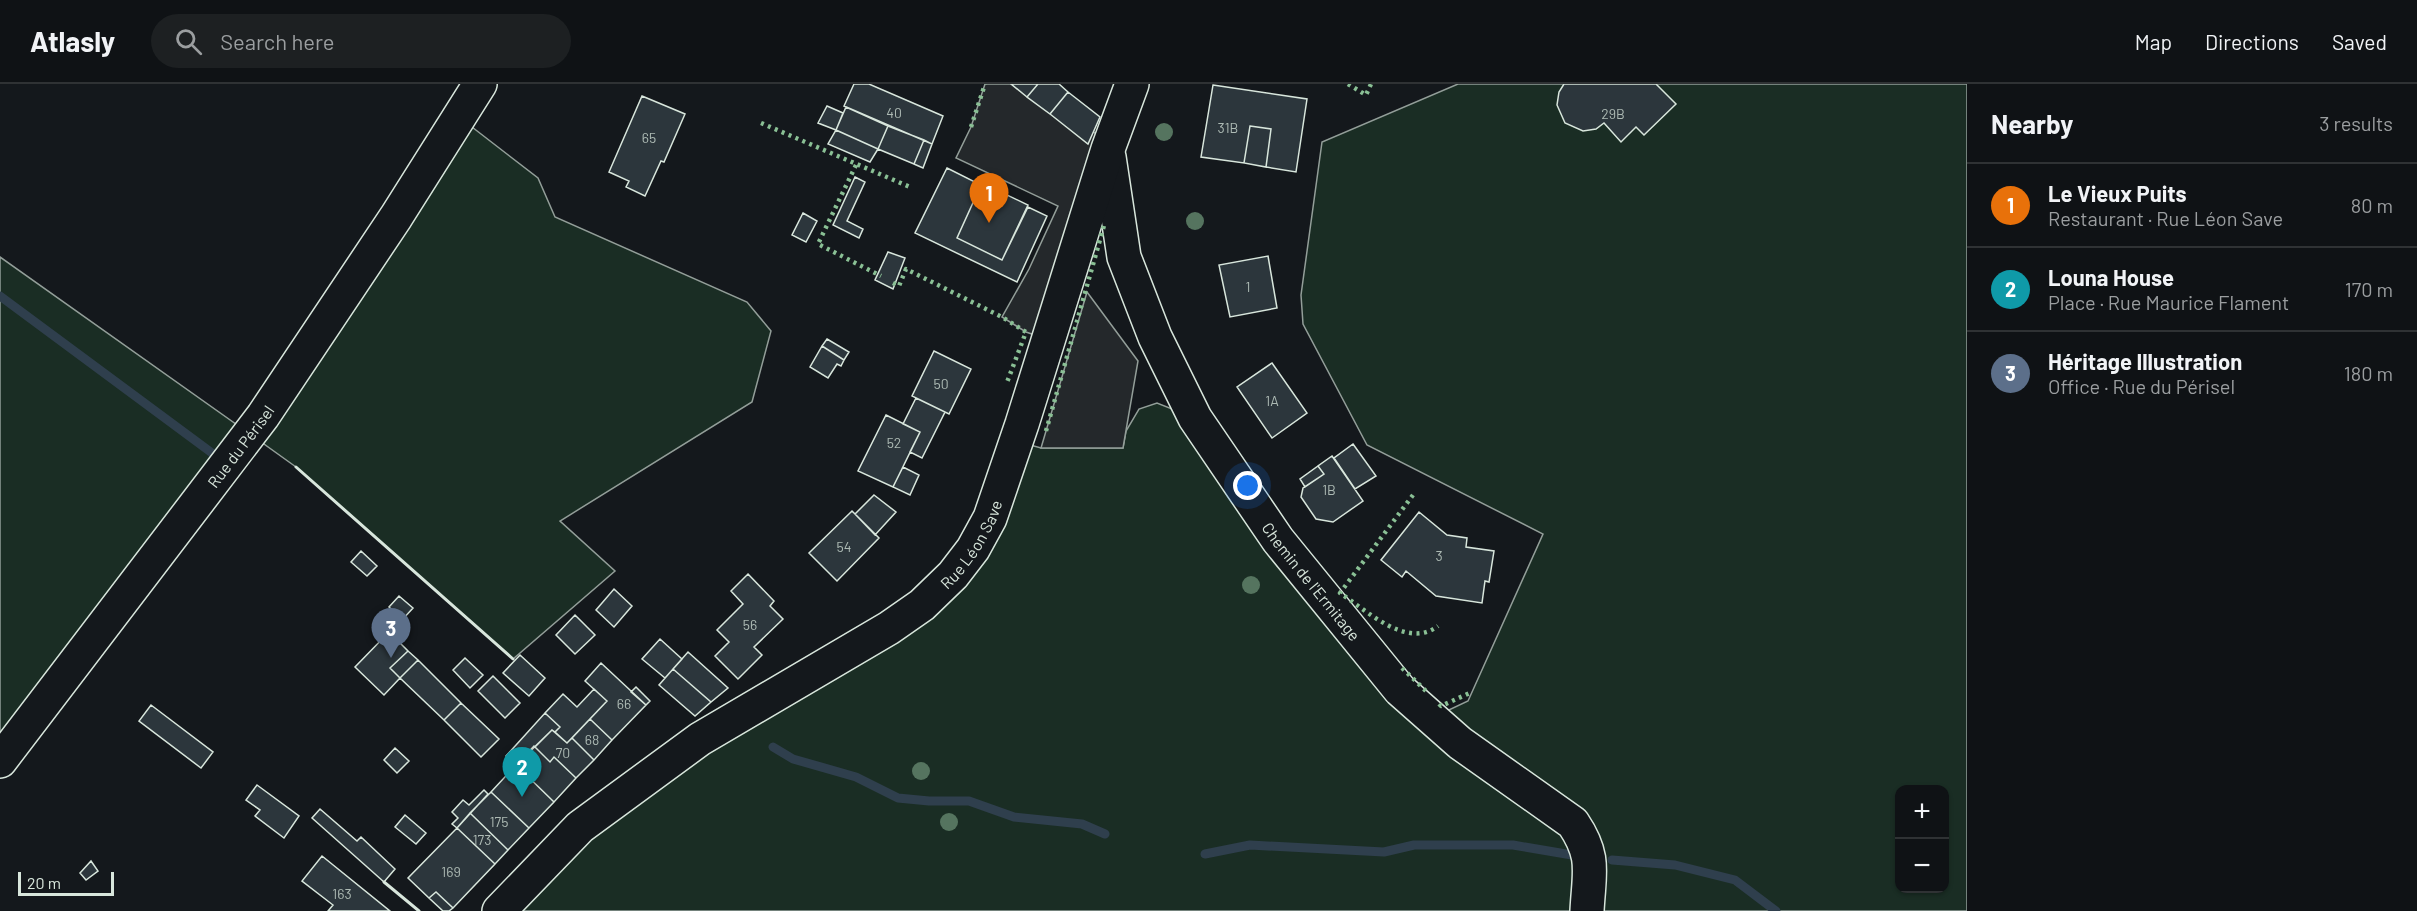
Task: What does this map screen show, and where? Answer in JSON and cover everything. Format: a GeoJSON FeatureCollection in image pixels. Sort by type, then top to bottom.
{"type":"FeatureCollection","features":[{"type":"Feature","properties":{"kind":"street","name":"Rue du Périsel"},"geometry":{"type":"LineString","coordinates":[[0,761],[263,416],[396,217],[480,84]]}},
{"type":"Feature","properties":{"kind":"street","name":"Rue Léon Save"},"geometry":{"type":"LineString","coordinates":[[499,911],[580,827],[700,739],[890,628],[922,605],[953,575],[973,549],[990,518],[1108,149],[1132,84]]}},
{"type":"Feature","properties":{"kind":"street","name":"Chemin de l'Ermitage"},"geometry":{"type":"LineString","coordinates":[[1108,149],[1125,257],[1155,337],[1195,418],[1278,540],[1400,690],[1460,743],[1573,823],[1586,841],[1590,857],[1587,911]]}},
{"type":"Feature","properties":{"kind":"green space"},"geometry":{"type":"Polygon","coordinates":[[[1458,84],[1967,84],[1967,911],[499,911],[580,827],[953,575],[1016,441],[1041,448],[1123,448],[1126,431],[1139,409],[1157,403],[1195,418],[1432,718],[1468,701],[1543,534],[1367,445],[1303,324],[1301,295],[1322,142],[1458,84]]]}},
{"type":"Feature","properties":{"kind":"green space"},"geometry":{"type":"Polygon","coordinates":[[[459,117],[538,178],[555,217],[747,302],[771,331],[752,402],[560,521],[615,571],[513,659],[296,467],[250,434],[459,117]]]}},
{"type":"Feature","properties":{"kind":"green space"},"geometry":{"type":"Polygon","coordinates":[[[0,257],[250,434],[0,761],[0,257]]]}},
{"type":"Feature","properties":{"kind":"shaded area"},"geometry":{"type":"Polygon","coordinates":[[[985,84],[1034,84],[1095,133],[1108,149],[1049,340],[1026,332],[1002,317],[1029,269],[1058,206],[956,158],[971,127],[985,84]]]}},
{"type":"Feature","properties":{"kind":"shaded area"},"geometry":{"type":"Polygon","coordinates":[[[1087,292],[1138,361],[1123,448],[1041,448],[1087,292]]]}},
{"type":"Feature","properties":{"kind":"building"},"geometry":{"type":"Polygon","coordinates":[[[854,84],[869,84],[943,116],[932,144],[844,106],[854,84]]]}},
{"type":"Feature","properties":{"kind":"building"},"geometry":{"type":"Polygon","coordinates":[[[1011,84],[1038,84],[1027,97],[1011,84]]]}},
{"type":"Feature","properties":{"kind":"building"},"geometry":{"type":"Polygon","coordinates":[[[1038,84],[1059,84],[1068,92],[1050,114],[1027,97],[1038,84]]]}},
{"type":"Feature","properties":{"kind":"building"},"geometry":{"type":"Polygon","coordinates":[[[1564,84],[1656,84],[1676,104],[1644,135],[1636,127],[1621,142],[1604,123],[1596,129],[1583,131],[1565,123],[1557,105],[1559,92],[1564,84]]]}},
{"type":"Feature","properties":{"kind":"building"},"geometry":{"type":"Polygon","coordinates":[[[1213,85],[1307,99],[1296,172],[1266,167],[1271,129],[1250,126],[1244,163],[1201,157],[1213,85]]]}},
{"type":"Feature","properties":{"kind":"building"},"geometry":{"type":"Polygon","coordinates":[[[1068,92],[1100,117],[1088,144],[1050,114],[1068,92]]]}},
{"type":"Feature","properties":{"kind":"building"},"geometry":{"type":"Polygon","coordinates":[[[642,96],[685,114],[664,162],[661,161],[645,196],[626,187],[629,181],[609,172],[642,96]]]}},
{"type":"Feature","properties":{"kind":"building"},"geometry":{"type":"Polygon","coordinates":[[[827,106],[843,113],[836,130],[818,123],[827,106]]]}},
{"type":"Feature","properties":{"kind":"building"},"geometry":{"type":"Polygon","coordinates":[[[846,107],[888,126],[878,149],[836,130],[846,107]]]}},
{"type":"Feature","properties":{"kind":"building"},"geometry":{"type":"Polygon","coordinates":[[[888,126],[924,140],[914,164],[878,149],[888,126]]]}},
{"type":"Feature","properties":{"kind":"building"},"geometry":{"type":"Polygon","coordinates":[[[1250,126],[1271,129],[1266,167],[1244,163],[1250,126]]]}},
{"type":"Feature","properties":{"kind":"building"},"geometry":{"type":"Polygon","coordinates":[[[836,130],[878,149],[870,162],[828,144],[836,130]]]}},
{"type":"Feature","properties":{"kind":"building"},"geometry":{"type":"Polygon","coordinates":[[[924,140],[932,144],[923,168],[914,164],[924,140]]]}},
{"type":"Feature","properties":{"kind":"building"},"geometry":{"type":"Polygon","coordinates":[[[947,168],[981,185],[957,238],[1002,260],[1028,207],[1047,216],[1017,282],[915,233],[947,168]]]}},
{"type":"Feature","properties":{"kind":"building"},"geometry":{"type":"Polygon","coordinates":[[[855,177],[865,182],[847,221],[863,229],[859,238],[833,225],[855,177]]]}},
{"type":"Feature","properties":{"kind":"building"},"geometry":{"type":"Polygon","coordinates":[[[982,183],[1028,205],[1002,260],[957,238],[982,183]]]}},
{"type":"Feature","properties":{"kind":"building"},"geometry":{"type":"Polygon","coordinates":[[[803,213],[817,221],[806,242],[792,235],[803,213]]]}},
{"type":"Feature","properties":{"kind":"building"},"geometry":{"type":"Polygon","coordinates":[[[888,252],[905,258],[893,289],[875,280],[888,252]]]}},
{"type":"Feature","properties":{"kind":"building"},"geometry":{"type":"Polygon","coordinates":[[[1268,256],[1277,308],[1230,317],[1219,265],[1268,256]]]}},
{"type":"Feature","properties":{"kind":"building"},"geometry":{"type":"Polygon","coordinates":[[[827,339],[849,352],[844,360],[822,346],[827,339]]]}},
{"type":"Feature","properties":{"kind":"building"},"geometry":{"type":"Polygon","coordinates":[[[822,346],[844,360],[841,366],[837,364],[828,378],[810,367],[822,346]]]}},
{"type":"Feature","properties":{"kind":"building"},"geometry":{"type":"Polygon","coordinates":[[[934,351],[971,369],[949,414],[912,396],[934,351]]]}},
{"type":"Feature","properties":{"kind":"building"},"geometry":{"type":"Polygon","coordinates":[[[1272,363],[1307,413],[1272,438],[1237,387],[1272,363]]]}},
{"type":"Feature","properties":{"kind":"building"},"geometry":{"type":"Polygon","coordinates":[[[916,398],[945,412],[922,458],[910,452],[920,432],[903,424],[916,398]]]}},
{"type":"Feature","properties":{"kind":"building"},"geometry":{"type":"Polygon","coordinates":[[[886,415],[920,432],[893,487],[858,471],[886,415]]]}},
{"type":"Feature","properties":{"kind":"building"},"geometry":{"type":"Polygon","coordinates":[[[1353,444],[1376,476],[1355,489],[1334,458],[1353,444]]]}},
{"type":"Feature","properties":{"kind":"building"},"geometry":{"type":"Polygon","coordinates":[[[1332,456],[1363,501],[1333,522],[1316,519],[1301,497],[1303,488],[1324,474],[1318,466],[1332,456]]]}},
{"type":"Feature","properties":{"kind":"building"},"geometry":{"type":"Polygon","coordinates":[[[1318,466],[1324,474],[1305,487],[1300,479],[1318,466]]]}},
{"type":"Feature","properties":{"kind":"building"},"geometry":{"type":"Polygon","coordinates":[[[903,467],[919,475],[910,495],[893,487],[903,467]]]}},
{"type":"Feature","properties":{"kind":"building"},"geometry":{"type":"Polygon","coordinates":[[[874,495],[896,512],[875,535],[855,514],[874,495]]]}},
{"type":"Feature","properties":{"kind":"building"},"geometry":{"type":"Polygon","coordinates":[[[852,511],[879,538],[837,581],[809,553],[852,511]]]}},
{"type":"Feature","properties":{"kind":"building"},"geometry":{"type":"Polygon","coordinates":[[[1419,512],[1447,535],[1467,538],[1466,547],[1494,551],[1489,582],[1485,581],[1482,603],[1436,596],[1406,571],[1402,577],[1381,560],[1419,512]]]}},
{"type":"Feature","properties":{"kind":"building"},"geometry":{"type":"Polygon","coordinates":[[[361,551],[377,566],[367,576],[351,562],[361,551]]]}},
{"type":"Feature","properties":{"kind":"building"},"geometry":{"type":"Polygon","coordinates":[[[748,574],[774,601],[770,606],[783,619],[754,647],[762,655],[738,679],[715,656],[729,642],[717,630],[743,604],[731,591],[748,574]]]}},
{"type":"Feature","properties":{"kind":"building"},"geometry":{"type":"Polygon","coordinates":[[[614,589],[632,606],[614,627],[596,610],[614,589]]]}},
{"type":"Feature","properties":{"kind":"building"},"geometry":{"type":"Polygon","coordinates":[[[399,596],[413,608],[402,620],[389,607],[399,596]]]}},
{"type":"Feature","properties":{"kind":"building"},"geometry":{"type":"Polygon","coordinates":[[[575,615],[595,635],[575,654],[556,635],[575,615]]]}},
{"type":"Feature","properties":{"kind":"building"},"geometry":{"type":"Polygon","coordinates":[[[389,632],[408,651],[390,668],[400,678],[384,695],[355,667],[389,632]]]}},
{"type":"Feature","properties":{"kind":"building"},"geometry":{"type":"Polygon","coordinates":[[[660,639],[682,659],[665,678],[642,659],[660,639]]]}},
{"type":"Feature","properties":{"kind":"building"},"geometry":{"type":"Polygon","coordinates":[[[408,651],[418,660],[400,678],[390,668],[408,651]]]}},
{"type":"Feature","properties":{"kind":"building"},"geometry":{"type":"Polygon","coordinates":[[[688,652],[728,688],[711,702],[673,669],[688,652]]]}},
{"type":"Feature","properties":{"kind":"building"},"geometry":{"type":"Polygon","coordinates":[[[520,655],[545,678],[529,696],[503,673],[520,655]]]}},
{"type":"Feature","properties":{"kind":"building"},"geometry":{"type":"Polygon","coordinates":[[[465,658],[483,675],[470,688],[453,670],[465,658]]]}},
{"type":"Feature","properties":{"kind":"building"},"geometry":{"type":"Polygon","coordinates":[[[418,660],[461,703],[444,720],[400,678],[418,660]]]}},
{"type":"Feature","properties":{"kind":"building"},"geometry":{"type":"Polygon","coordinates":[[[601,663],[646,705],[612,740],[590,719],[607,701],[585,681],[601,663]]]}},
{"type":"Feature","properties":{"kind":"building"},"geometry":{"type":"Polygon","coordinates":[[[673,669],[711,702],[695,716],[659,685],[673,669]]]}},
{"type":"Feature","properties":{"kind":"building"},"geometry":{"type":"Polygon","coordinates":[[[493,676],[520,703],[505,718],[478,691],[493,676]]]}},
{"type":"Feature","properties":{"kind":"building"},"geometry":{"type":"Polygon","coordinates":[[[636,687],[650,701],[646,705],[631,692],[636,687]]]}},
{"type":"Feature","properties":{"kind":"building"},"geometry":{"type":"Polygon","coordinates":[[[594,689],[607,701],[567,743],[555,732],[560,727],[545,713],[563,694],[577,707],[594,689]]]}},
{"type":"Feature","properties":{"kind":"building"},"geometry":{"type":"Polygon","coordinates":[[[461,703],[499,739],[481,757],[444,720],[461,703]]]}},
{"type":"Feature","properties":{"kind":"building"},"geometry":{"type":"Polygon","coordinates":[[[151,705],[213,752],[201,768],[139,721],[151,705]]]}},
{"type":"Feature","properties":{"kind":"building"},"geometry":{"type":"Polygon","coordinates":[[[545,713],[560,727],[555,732],[552,730],[516,765],[506,756],[545,713]]]}},
{"type":"Feature","properties":{"kind":"building"},"geometry":{"type":"Polygon","coordinates":[[[590,719],[612,740],[594,760],[572,738],[590,719]]]}},
{"type":"Feature","properties":{"kind":"building"},"geometry":{"type":"Polygon","coordinates":[[[552,730],[567,743],[572,738],[594,760],[576,778],[554,757],[550,762],[535,747],[552,730]]]}},
{"type":"Feature","properties":{"kind":"building"},"geometry":{"type":"Polygon","coordinates":[[[534,746],[550,762],[554,757],[576,778],[554,802],[516,765],[534,746]]]}},
{"type":"Feature","properties":{"kind":"building"},"geometry":{"type":"Polygon","coordinates":[[[395,748],[409,761],[397,773],[384,760],[395,748]]]}},
{"type":"Feature","properties":{"kind":"building"},"geometry":{"type":"Polygon","coordinates":[[[516,765],[554,802],[529,828],[491,792],[516,765]]]}},
{"type":"Feature","properties":{"kind":"building"},"geometry":{"type":"Polygon","coordinates":[[[257,785],[299,816],[284,838],[255,816],[260,810],[246,800],[257,785]]]}},
{"type":"Feature","properties":{"kind":"building"},"geometry":{"type":"Polygon","coordinates":[[[484,790],[488,794],[457,828],[452,824],[458,818],[452,812],[463,800],[469,805],[484,790]]]}},
{"type":"Feature","properties":{"kind":"building"},"geometry":{"type":"Polygon","coordinates":[[[491,792],[529,828],[508,850],[470,813],[491,792]]]}},
{"type":"Feature","properties":{"kind":"building"},"geometry":{"type":"Polygon","coordinates":[[[320,809],[357,841],[361,837],[395,869],[384,882],[312,818],[320,809]]]}},
{"type":"Feature","properties":{"kind":"building"},"geometry":{"type":"Polygon","coordinates":[[[470,813],[508,850],[495,864],[457,828],[470,813]]]}},
{"type":"Feature","properties":{"kind":"building"},"geometry":{"type":"Polygon","coordinates":[[[405,815],[426,833],[416,844],[395,827],[405,815]]]}},
{"type":"Feature","properties":{"kind":"building"},"geometry":{"type":"Polygon","coordinates":[[[457,828],[495,864],[453,908],[436,892],[429,898],[408,878],[457,828]]]}},
{"type":"Feature","properties":{"kind":"building"},"geometry":{"type":"Polygon","coordinates":[[[322,856],[390,911],[328,911],[333,905],[302,881],[322,856]]]}},
{"type":"Feature","properties":{"kind":"building"},"geometry":{"type":"Polygon","coordinates":[[[91,861],[98,871],[86,880],[80,873],[91,861]]]}},
{"type":"Feature","properties":{"kind":"building"},"geometry":{"type":"Polygon","coordinates":[[[436,892],[453,908],[443,911],[429,898],[436,892]]]}},
{"type":"Feature","properties":{"kind":"waterway"},"geometry":{"type":"LineString","coordinates":[[0,296],[212,453]]}},
{"type":"Feature","properties":{"kind":"waterway"},"geometry":{"type":"LineString","coordinates":[[773,747],[793,759],[856,777],[898,798],[969,801],[1014,817],[1082,824],[1105,834]]}},
{"type":"Feature","properties":{"kind":"waterway"},"geometry":{"type":"LineString","coordinates":[[1205,854],[1250,845],[1384,852],[1414,845],[1513,845],[1572,855]]}},
{"type":"Feature","properties":{"kind":"waterway"},"geometry":{"type":"LineString","coordinates":[[1612,860],[1675,865],[1735,880],[1776,911]]}},
{"type":"Feature","properties":{"kind":"hedge"},"geometry":{"type":"LineString","coordinates":[[971,127],[985,84]]}},
{"type":"Feature","properties":{"kind":"hedge"},"geometry":{"type":"LineString","coordinates":[[1348,84],[1366,95],[1371,84]]}},
{"type":"Feature","properties":{"kind":"hedge"},"geometry":{"type":"LineString","coordinates":[[761,123],[910,187]]}},
{"type":"Feature","properties":{"kind":"hedge"},"geometry":{"type":"LineString","coordinates":[[856,165],[818,244],[881,276]]}},
{"type":"Feature","properties":{"kind":"hedge"},"geometry":{"type":"LineString","coordinates":[[1046,431],[1105,222]]}},
{"type":"Feature","properties":{"kind":"hedge"},"geometry":{"type":"LineString","coordinates":[[893,283],[899,286],[906,269],[1002,317],[1026,332],[1006,385]]}},
{"type":"Feature","properties":{"kind":"hedge"},"geometry":{"type":"LineString","coordinates":[[1413,495],[1340,593],[1374,617],[1400,631],[1426,632],[1438,626]]}},
{"type":"Feature","properties":{"kind":"hedge"},"geometry":{"type":"LineString","coordinates":[[1402,668],[1426,691]]}},
{"type":"Feature","properties":{"kind":"hedge"},"geometry":{"type":"LineString","coordinates":[[1439,704],[1441,706],[1472,692]]}},
{"type":"Feature","properties":{"kind":"wall"},"geometry":{"type":"LineString","coordinates":[[296,467],[513,659]]}},
{"type":"Feature","properties":{"kind":"wall"},"geometry":{"type":"LineString","coordinates":[[384,882],[419,911]]}},
{"type":"Feature","properties":{"kind":"place","name":"Le Vieux Puits"},"geometry":{"type":"Point","coordinates":[989,223]}},
{"type":"Feature","properties":{"kind":"place","name":"Héritage Illustration"},"geometry":{"type":"Point","coordinates":[391,658]}},
{"type":"Feature","properties":{"kind":"place","name":"Louna House"},"geometry":{"type":"Point","coordinates":[522,797]}}]}
